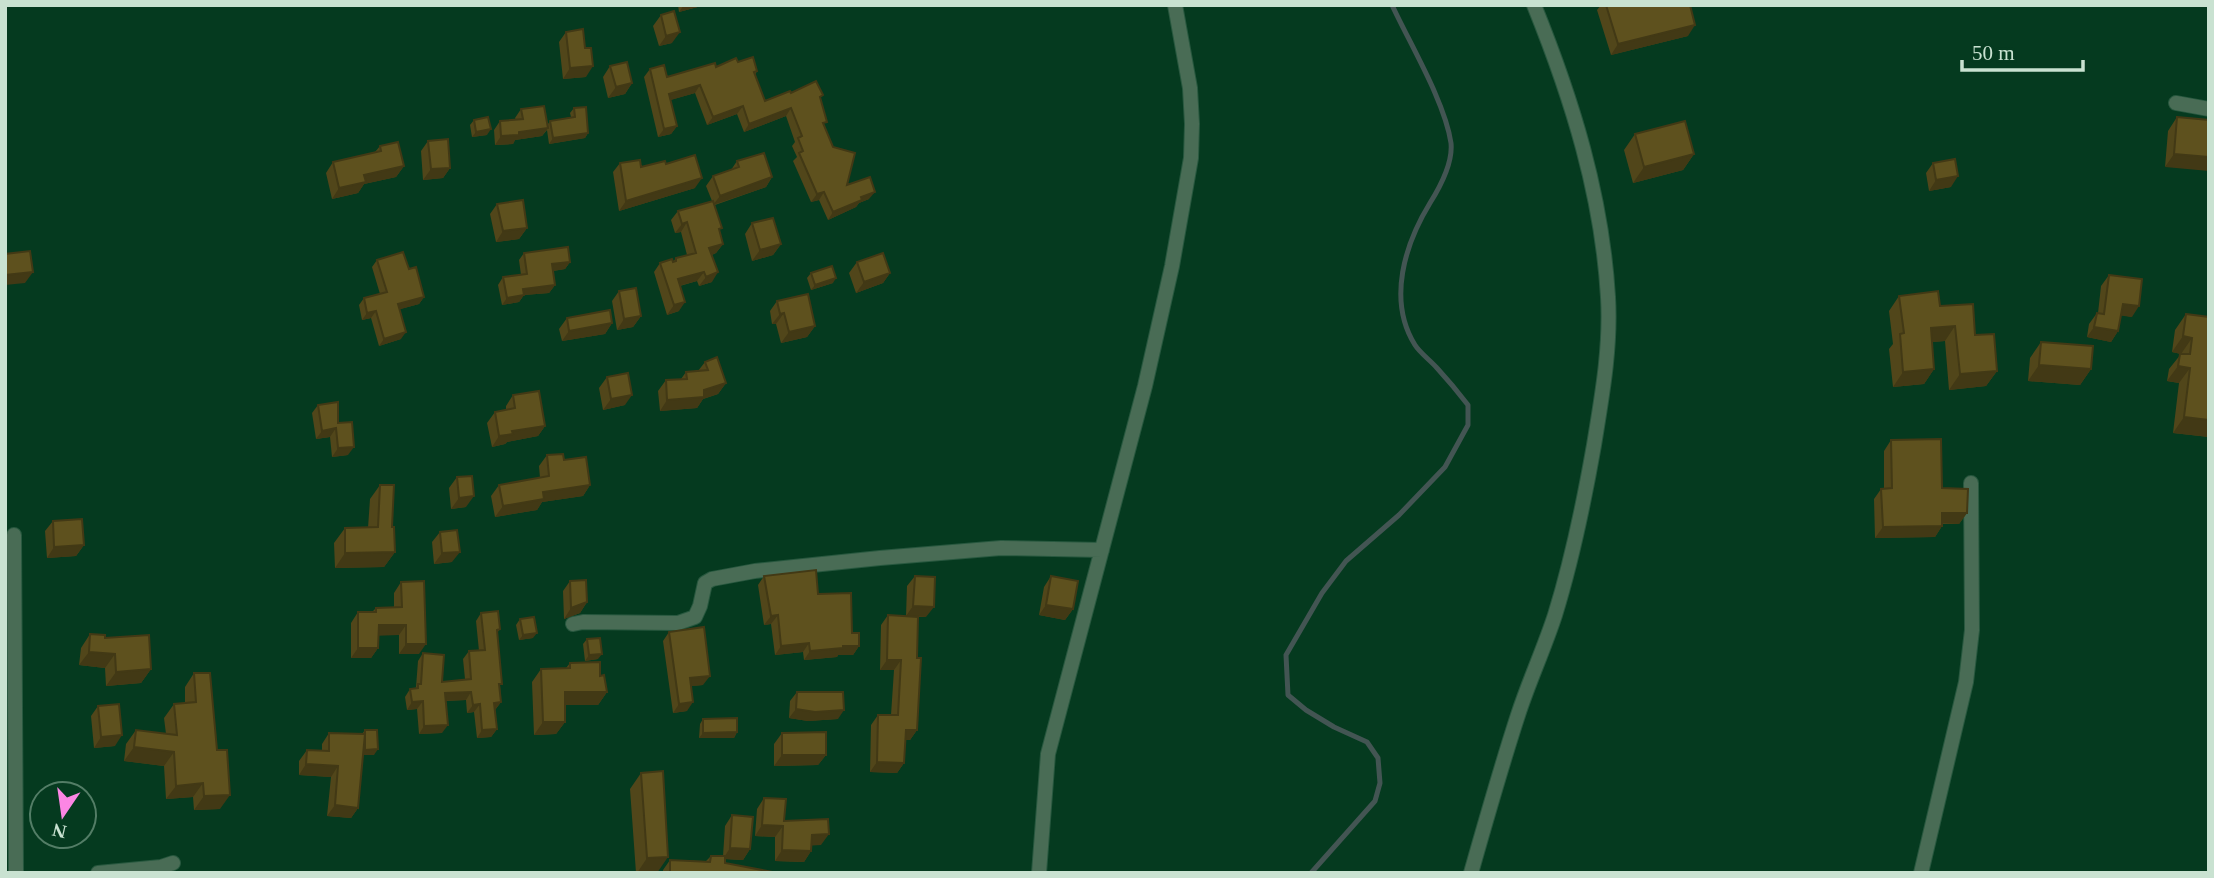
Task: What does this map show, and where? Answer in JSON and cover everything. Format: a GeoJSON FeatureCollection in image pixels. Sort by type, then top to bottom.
{"type":"FeatureCollection","features":[{"type":"Feature","properties":{"kind":"street"},"geometry":{"type":"LineString","coordinates":[[1039,873],[1048,754],[1145,386],[1172,266],[1191,158],[1190,88],[1175,5]]}},
{"type":"Feature","properties":{"kind":"street"},"geometry":{"type":"LineString","coordinates":[[1471,873],[1518,714],[1554,617],[1566,573],[1585,495],[1606,372],[1608,299],[1600,222],[1587,157],[1534,5]]}},
{"type":"Feature","properties":{"kind":"street"},"geometry":{"type":"LineString","coordinates":[[2176,103],[2209,109]]}},
{"type":"Feature","properties":{"kind":"street"},"geometry":{"type":"LineString","coordinates":[[1921,873],[1966,682],[1972,630],[1971,483]]}},
{"type":"Feature","properties":{"kind":"street"},"geometry":{"type":"LineString","coordinates":[[14,535],[16,873]]}},
{"type":"Feature","properties":{"kind":"street"},"geometry":{"type":"LineString","coordinates":[[573,624],[678,623],[695,617],[705,583],[712,579],[755,571],[1001,548],[1102,550]]}},
{"type":"Feature","properties":{"kind":"street"},"geometry":{"type":"LineString","coordinates":[[99,873],[161,867],[173,863]]}},
{"type":"Feature","properties":{"kind":"building"},"geometry":{"type":"Polygon","coordinates":[[[1606,5],[1690,5],[1695,25],[1618,44],[1606,5]]]}},
{"type":"Feature","properties":{"kind":"building"},"geometry":{"type":"Polygon","coordinates":[[[674,11],[680,32],[666,36],[661,15],[674,11]]]}},
{"type":"Feature","properties":{"kind":"building"},"geometry":{"type":"Polygon","coordinates":[[[583,29],[585,48],[591,48],[593,66],[570,68],[566,32],[583,29]]]}},
{"type":"Feature","properties":{"kind":"building"},"geometry":{"type":"Polygon","coordinates":[[[753,57],[757,71],[754,72],[765,101],[816,81],[823,95],[820,97],[827,122],[823,123],[833,147],[855,153],[847,185],[870,177],[875,192],[833,212],[824,192],[817,194],[799,153],[803,151],[798,138],[802,136],[791,108],[749,124],[743,106],[713,117],[700,85],[669,94],[677,126],[664,129],[650,69],[664,65],[667,77],[715,63],[716,67],[736,58],[738,62],[753,57]]]}},
{"type":"Feature","properties":{"kind":"building"},"geometry":{"type":"Polygon","coordinates":[[[627,62],[632,83],[616,87],[610,66],[627,62]]]}},
{"type":"Feature","properties":{"kind":"building"},"geometry":{"type":"Polygon","coordinates":[[[544,106],[548,128],[501,136],[500,121],[523,119],[521,109],[544,106]]]}},
{"type":"Feature","properties":{"kind":"building"},"geometry":{"type":"Polygon","coordinates":[[[586,107],[588,133],[553,138],[550,121],[575,117],[574,108],[586,107]]]}},
{"type":"Feature","properties":{"kind":"building"},"geometry":{"type":"Polygon","coordinates":[[[488,117],[491,129],[476,132],[474,120],[488,117]]]}},
{"type":"Feature","properties":{"kind":"building"},"geometry":{"type":"Polygon","coordinates":[[[2177,117],[2209,120],[2209,157],[2174,154],[2177,117]]]}},
{"type":"Feature","properties":{"kind":"building"},"geometry":{"type":"Polygon","coordinates":[[[1685,121],[1694,154],[1644,167],[1635,134],[1685,121]]]}},
{"type":"Feature","properties":{"kind":"building"},"geometry":{"type":"Polygon","coordinates":[[[448,139],[450,168],[431,169],[428,141],[448,139]]]}},
{"type":"Feature","properties":{"kind":"building"},"geometry":{"type":"Polygon","coordinates":[[[398,142],[404,166],[364,175],[366,182],[339,188],[333,162],[381,151],[380,146],[398,142]]]}},
{"type":"Feature","properties":{"kind":"building"},"geometry":{"type":"Polygon","coordinates":[[[764,153],[772,177],[720,196],[713,176],[739,167],[737,161],[764,153]]]}},
{"type":"Feature","properties":{"kind":"building"},"geometry":{"type":"Polygon","coordinates":[[[695,155],[702,178],[626,201],[620,163],[640,160],[641,167],[665,161],[666,164],[695,155]]]}},
{"type":"Feature","properties":{"kind":"building"},"geometry":{"type":"Polygon","coordinates":[[[1955,159],[1958,176],[1936,180],[1933,163],[1955,159]]]}},
{"type":"Feature","properties":{"kind":"building"},"geometry":{"type":"Polygon","coordinates":[[[523,200],[527,228],[503,231],[497,204],[523,200]]]}},
{"type":"Feature","properties":{"kind":"building"},"geometry":{"type":"Polygon","coordinates":[[[713,201],[722,228],[719,229],[723,244],[709,248],[718,272],[706,277],[704,272],[678,279],[685,302],[674,305],[660,263],[672,259],[673,262],[676,258],[696,253],[687,222],[682,224],[678,211],[713,201]]]}},
{"type":"Feature","properties":{"kind":"building"},"geometry":{"type":"Polygon","coordinates":[[[773,218],[781,244],[760,250],[752,223],[773,218]]]}},
{"type":"Feature","properties":{"kind":"building"},"geometry":{"type":"Polygon","coordinates":[[[568,247],[570,262],[552,264],[555,285],[523,289],[524,295],[507,298],[503,277],[527,274],[524,253],[568,247]]]}},
{"type":"Feature","properties":{"kind":"building"},"geometry":{"type":"Polygon","coordinates":[[[30,251],[33,272],[5,275],[5,254],[30,251]]]}},
{"type":"Feature","properties":{"kind":"building"},"geometry":{"type":"Polygon","coordinates":[[[403,252],[409,269],[416,267],[424,297],[398,304],[406,332],[384,339],[376,311],[367,313],[364,298],[387,292],[377,260],[403,252]]]}},
{"type":"Feature","properties":{"kind":"building"},"geometry":{"type":"Polygon","coordinates":[[[883,253],[890,273],[864,282],[857,262],[883,253]]]}},
{"type":"Feature","properties":{"kind":"building"},"geometry":{"type":"Polygon","coordinates":[[[832,266],[836,278],[815,285],[811,273],[832,266]]]}},
{"type":"Feature","properties":{"kind":"building"},"geometry":{"type":"Polygon","coordinates":[[[2109,275],[2142,279],[2139,306],[2123,304],[2118,331],[2094,327],[2097,313],[2104,314],[2109,275]]]}},
{"type":"Feature","properties":{"kind":"building"},"geometry":{"type":"Polygon","coordinates":[[[636,288],[641,316],[624,319],[619,291],[636,288]]]}},
{"type":"Feature","properties":{"kind":"building"},"geometry":{"type":"Polygon","coordinates":[[[1938,291],[1940,306],[1973,304],[1975,335],[1994,334],[1997,371],[1960,374],[1955,326],[1931,328],[1934,369],[1903,372],[1900,334],[1904,333],[1899,296],[1938,291]]]}},
{"type":"Feature","properties":{"kind":"building"},"geometry":{"type":"Polygon","coordinates":[[[808,294],[815,326],[789,332],[784,313],[780,314],[777,301],[808,294]]]}},
{"type":"Feature","properties":{"kind":"building"},"geometry":{"type":"Polygon","coordinates":[[[610,310],[612,323],[569,331],[567,318],[610,310]]]}},
{"type":"Feature","properties":{"kind":"building"},"geometry":{"type":"Polygon","coordinates":[[[2186,314],[2209,317],[2209,420],[2184,417],[2190,368],[2178,366],[2180,354],[2190,354],[2192,338],[2183,336],[2186,314]]]}},
{"type":"Feature","properties":{"kind":"building"},"geometry":{"type":"Polygon","coordinates":[[[2041,342],[2093,346],[2091,369],[2039,365],[2041,342]]]}},
{"type":"Feature","properties":{"kind":"building"},"geometry":{"type":"Polygon","coordinates":[[[717,357],[726,383],[704,390],[704,397],[667,400],[666,380],[687,379],[686,372],[708,370],[705,362],[717,357]]]}},
{"type":"Feature","properties":{"kind":"building"},"geometry":{"type":"Polygon","coordinates":[[[628,373],[632,395],[611,399],[607,377],[628,373]]]}},
{"type":"Feature","properties":{"kind":"building"},"geometry":{"type":"Polygon","coordinates":[[[539,391],[545,426],[512,431],[513,434],[499,436],[495,412],[515,408],[513,395],[539,391]]]}},
{"type":"Feature","properties":{"kind":"building"},"geometry":{"type":"Polygon","coordinates":[[[338,402],[338,423],[352,422],[354,447],[338,448],[336,428],[322,431],[318,405],[338,402]]]}},
{"type":"Feature","properties":{"kind":"building"},"geometry":{"type":"Polygon","coordinates":[[[1941,439],[1942,488],[1968,489],[1967,513],[1942,513],[1942,526],[1883,527],[1881,489],[1892,488],[1891,440],[1941,439]]]}},
{"type":"Feature","properties":{"kind":"building"},"geometry":{"type":"Polygon","coordinates":[[[563,454],[564,460],[586,457],[590,485],[543,492],[544,499],[503,506],[499,485],[549,476],[547,455],[563,454]]]}},
{"type":"Feature","properties":{"kind":"building"},"geometry":{"type":"Polygon","coordinates":[[[472,476],[474,496],[459,498],[457,477],[472,476]]]}},
{"type":"Feature","properties":{"kind":"building"},"geometry":{"type":"Polygon","coordinates":[[[380,485],[394,485],[392,527],[395,552],[345,553],[345,528],[378,527],[380,485]]]}},
{"type":"Feature","properties":{"kind":"building"},"geometry":{"type":"Polygon","coordinates":[[[82,519],[84,545],[54,547],[53,521],[82,519]]]}},
{"type":"Feature","properties":{"kind":"building"},"geometry":{"type":"Polygon","coordinates":[[[457,530],[460,552],[442,553],[440,532],[457,530]]]}},
{"type":"Feature","properties":{"kind":"building"},"geometry":{"type":"Polygon","coordinates":[[[816,570],[818,594],[851,593],[852,633],[859,633],[859,646],[810,651],[809,643],[781,646],[778,615],[771,616],[764,576],[816,570]]]}},
{"type":"Feature","properties":{"kind":"building"},"geometry":{"type":"Polygon","coordinates":[[[915,576],[935,577],[934,607],[913,606],[915,576]]]}},
{"type":"Feature","properties":{"kind":"building"},"geometry":{"type":"Polygon","coordinates":[[[1051,576],[1078,581],[1073,609],[1046,605],[1051,576]]]}},
{"type":"Feature","properties":{"kind":"building"},"geometry":{"type":"Polygon","coordinates":[[[586,580],[587,602],[571,608],[570,581],[586,580]]]}},
{"type":"Feature","properties":{"kind":"building"},"geometry":{"type":"Polygon","coordinates":[[[424,581],[426,644],[406,644],[406,625],[379,625],[378,648],[358,648],[358,612],[402,607],[401,582],[424,581]]]}},
{"type":"Feature","properties":{"kind":"building"},"geometry":{"type":"Polygon","coordinates":[[[498,611],[502,684],[499,684],[501,702],[494,703],[497,729],[482,730],[480,704],[473,705],[471,692],[445,693],[448,725],[424,726],[423,701],[412,702],[410,689],[418,688],[418,684],[421,684],[423,653],[444,655],[442,682],[471,679],[469,651],[485,650],[481,613],[498,611]]]}},
{"type":"Feature","properties":{"kind":"building"},"geometry":{"type":"Polygon","coordinates":[[[888,615],[918,617],[917,658],[921,658],[917,730],[906,730],[904,763],[877,762],[878,715],[898,715],[901,660],[887,660],[888,615]]]}},
{"type":"Feature","properties":{"kind":"building"},"geometry":{"type":"Polygon","coordinates":[[[534,617],[537,633],[523,635],[520,619],[534,617]]]}},
{"type":"Feature","properties":{"kind":"building"},"geometry":{"type":"Polygon","coordinates":[[[704,627],[710,676],[690,678],[693,702],[679,704],[669,632],[704,627]]]}},
{"type":"Feature","properties":{"kind":"building"},"geometry":{"type":"Polygon","coordinates":[[[90,634],[105,635],[105,638],[149,635],[151,669],[116,672],[115,654],[89,652],[90,634]]]}},
{"type":"Feature","properties":{"kind":"building"},"geometry":{"type":"Polygon","coordinates":[[[600,638],[602,654],[589,655],[587,639],[600,638]]]}},
{"type":"Feature","properties":{"kind":"building"},"geometry":{"type":"Polygon","coordinates":[[[600,662],[600,676],[604,675],[607,692],[565,692],[565,722],[543,722],[541,669],[570,668],[570,663],[600,662]]]}},
{"type":"Feature","properties":{"kind":"building"},"geometry":{"type":"Polygon","coordinates":[[[194,673],[210,673],[217,750],[227,750],[230,795],[204,796],[203,783],[176,786],[174,752],[134,747],[136,730],[177,735],[174,704],[196,702],[194,673]]]}},
{"type":"Feature","properties":{"kind":"building"},"geometry":{"type":"Polygon","coordinates":[[[797,692],[843,692],[844,710],[815,712],[796,709],[797,692]]]}},
{"type":"Feature","properties":{"kind":"building"},"geometry":{"type":"Polygon","coordinates":[[[119,704],[122,735],[101,737],[98,706],[119,704]]]}},
{"type":"Feature","properties":{"kind":"building"},"geometry":{"type":"Polygon","coordinates":[[[737,718],[737,732],[703,733],[703,719],[737,718]]]}},
{"type":"Feature","properties":{"kind":"building"},"geometry":{"type":"Polygon","coordinates":[[[365,730],[377,730],[378,749],[365,750],[365,730]]]}},
{"type":"Feature","properties":{"kind":"building"},"geometry":{"type":"Polygon","coordinates":[[[826,732],[826,755],[782,755],[782,733],[826,732]]]}},
{"type":"Feature","properties":{"kind":"building"},"geometry":{"type":"Polygon","coordinates":[[[329,733],[365,734],[358,808],[335,805],[338,766],[306,764],[307,750],[329,751],[329,733]]]}},
{"type":"Feature","properties":{"kind":"building"},"geometry":{"type":"Polygon","coordinates":[[[663,771],[668,857],[647,858],[641,773],[663,771]]]}},
{"type":"Feature","properties":{"kind":"building"},"geometry":{"type":"Polygon","coordinates":[[[764,798],[786,799],[784,821],[828,819],[829,834],[812,835],[811,851],[782,850],[783,826],[762,825],[764,798]]]}},
{"type":"Feature","properties":{"kind":"building"},"geometry":{"type":"Polygon","coordinates":[[[732,815],[753,817],[750,849],[730,848],[732,815]]]}},
{"type":"Feature","properties":{"kind":"building"},"geometry":{"type":"Polygon","coordinates":[[[711,856],[725,856],[725,863],[778,873],[670,873],[670,860],[710,862],[711,856]]]}},
{"type":"Feature","properties":{"kind":"waterway"},"geometry":{"type":"LineString","coordinates":[[1311,873],[1375,801],[1380,783],[1378,758],[1367,742],[1334,727],[1288,695],[1286,655],[1322,593],[1346,561],[1399,515],[1445,467],[1468,425],[1468,405],[1415,345],[1402,310],[1401,291],[1407,254],[1421,219],[1445,174],[1451,143],[1442,110],[1392,5]]}}]}
